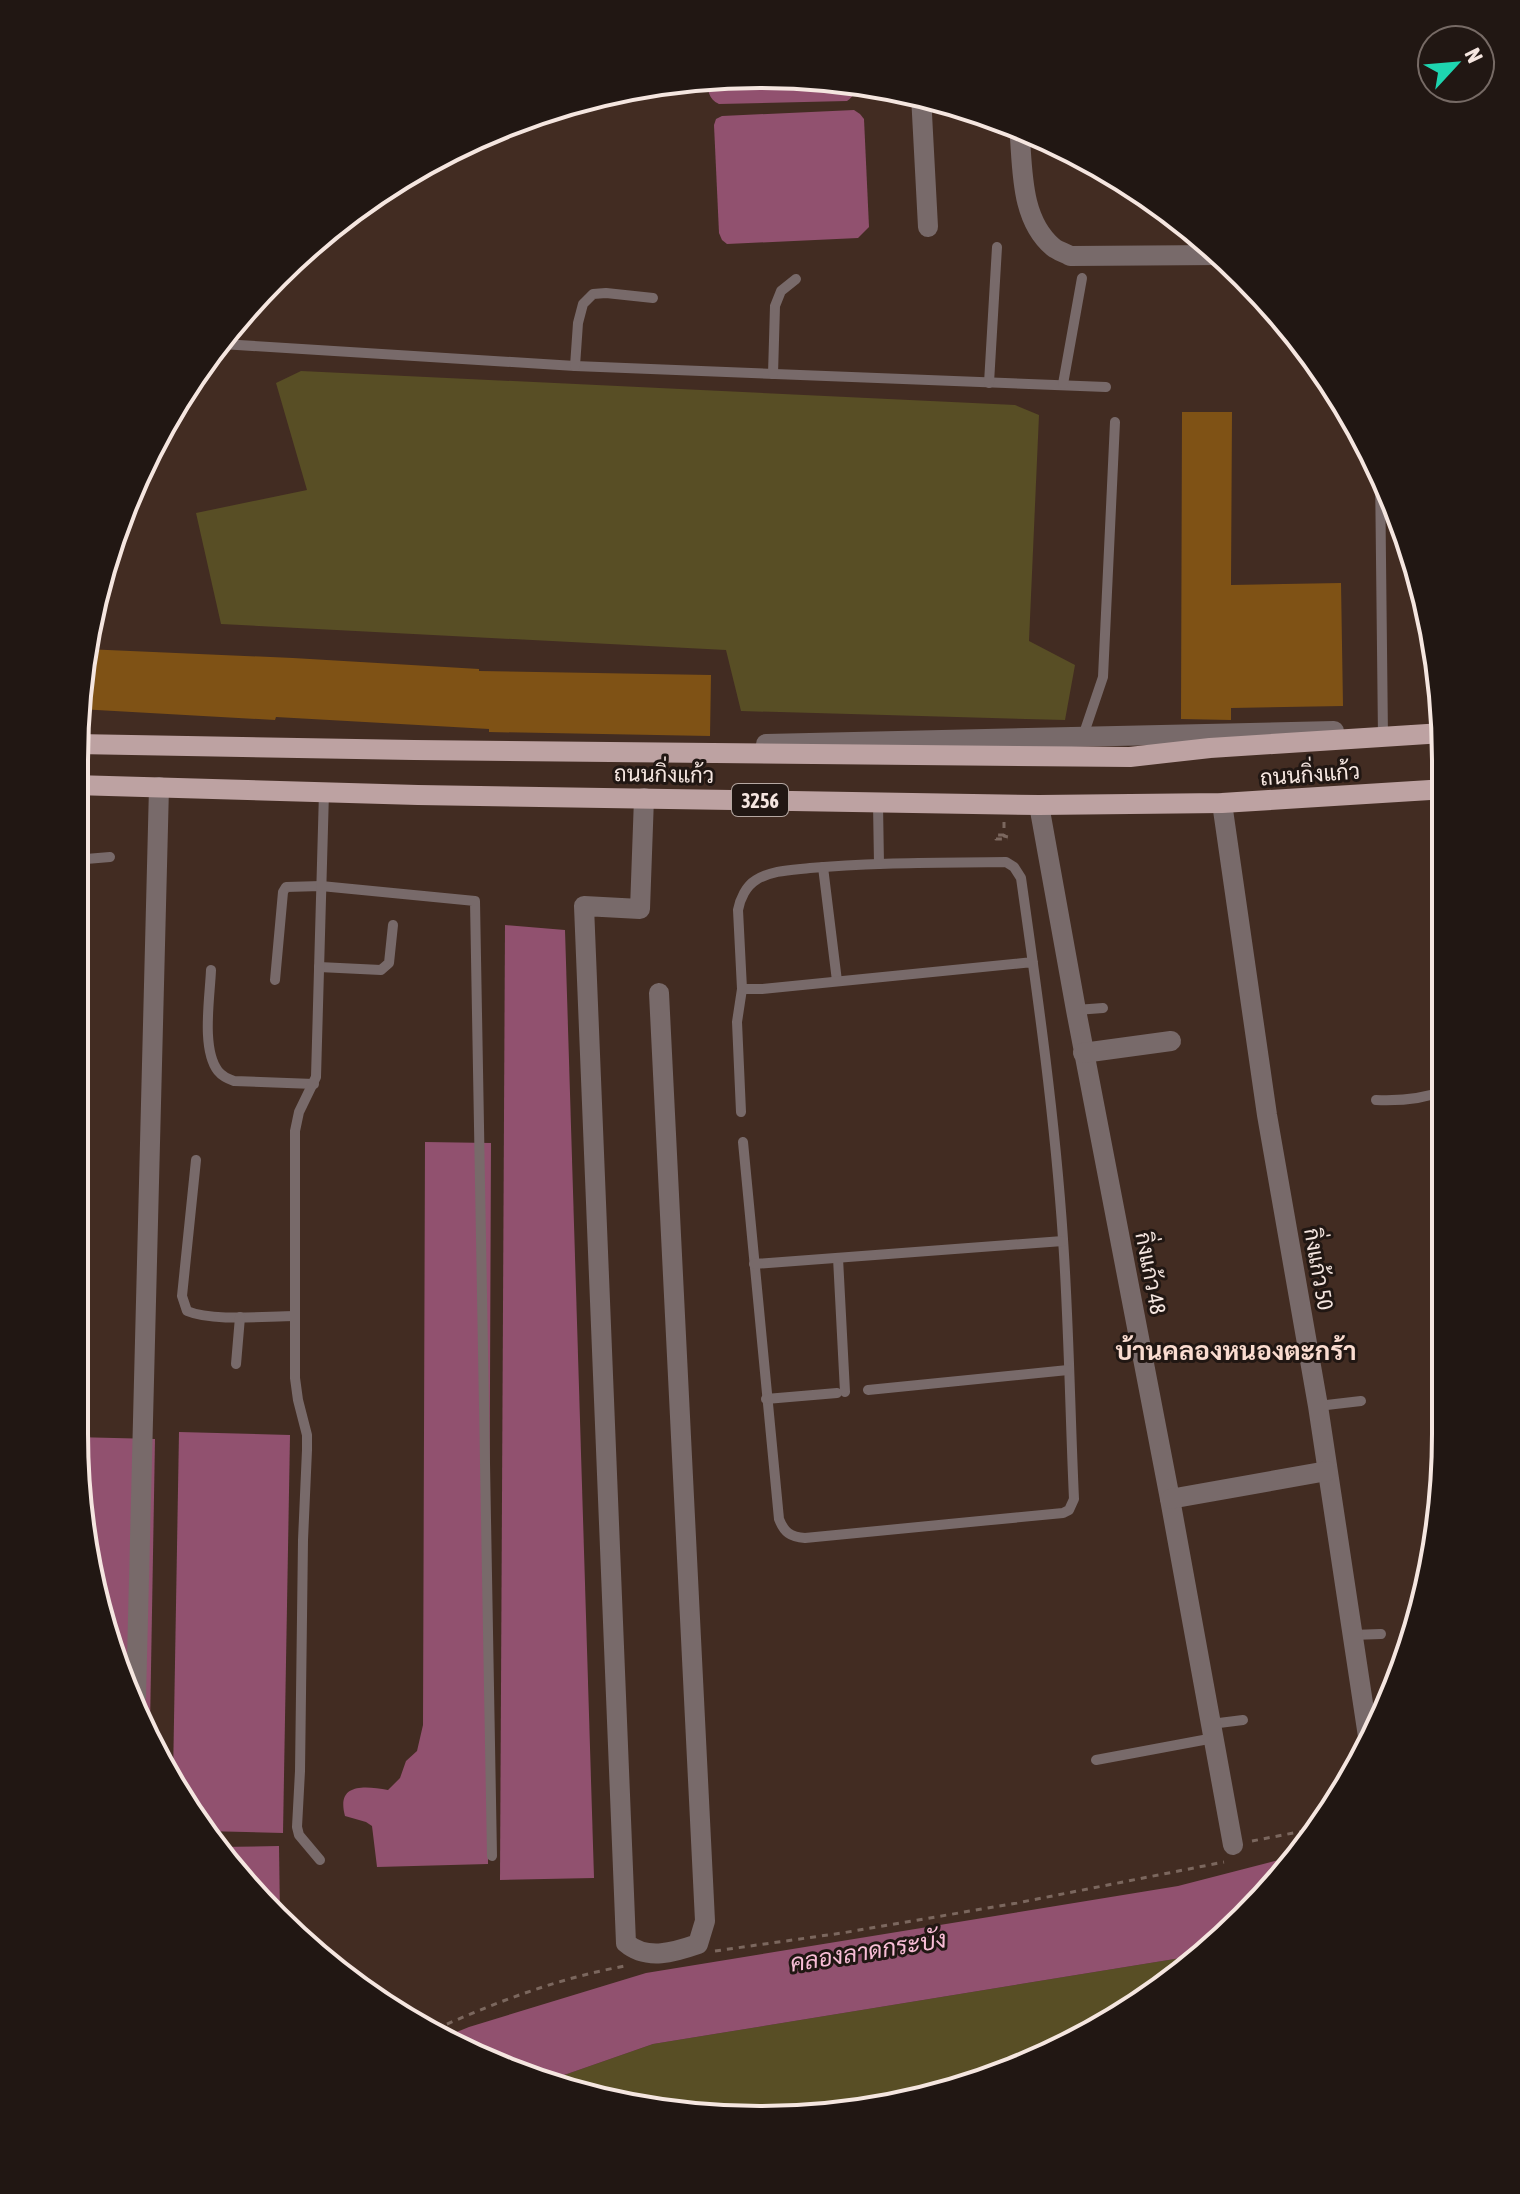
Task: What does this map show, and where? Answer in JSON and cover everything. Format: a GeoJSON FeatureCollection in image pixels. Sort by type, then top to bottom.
{"type":"FeatureCollection","features":[{"type":"Feature","properties":{"kind":"main road","name":"ถนนกิ่งแก้ว"},"geometry":{"type":"LineString","coordinates":[[88,744],[454,751],[1080,748],[1130,757],[1431,732]]}},
{"type":"Feature","properties":{"kind":"main road","name":"ถนนกิ่งแก้ว"},"geometry":{"type":"LineString","coordinates":[[88,785],[418,795],[1039,805],[1222,803],[1432,790]]}},
{"type":"Feature","properties":{"kind":"street"},"geometry":{"type":"LineString","coordinates":[[922,108],[928,227]]}},
{"type":"Feature","properties":{"kind":"street"},"geometry":{"type":"LineString","coordinates":[[1021,141],[1028,209],[1053,248],[1070,256],[1203,255]]}},
{"type":"Feature","properties":{"kind":"street"},"geometry":{"type":"LineString","coordinates":[[136,1684],[159,787]]}},
{"type":"Feature","properties":{"kind":"street"},"geometry":{"type":"LineString","coordinates":[[644,798],[640,909],[584,906],[626,1943],[636,1951],[667,1954],[698,1944],[705,1921],[659,993]]}},
{"type":"Feature","properties":{"kind":"street","name":"กิ่งแก้ว 50"},"geometry":{"type":"LineString","coordinates":[[1222,803],[1267,1115],[1318,1406],[1366,1724]]}},
{"type":"Feature","properties":{"kind":"street","name":"กิ่งแก้ว 48"},"geometry":{"type":"LineString","coordinates":[[1039,805],[1233,1845]]}},
{"type":"Feature","properties":{"kind":"street"},"geometry":{"type":"LineString","coordinates":[[1083,1053],[1171,1041]]}},
{"type":"Feature","properties":{"kind":"street"},"geometry":{"type":"LineString","coordinates":[[1170,1499],[1327,1471]]}},
{"type":"Feature","properties":{"kind":"lane"},"geometry":{"type":"LineString","coordinates":[[989,383],[997,247]]}},
{"type":"Feature","properties":{"kind":"lane"},"geometry":{"type":"LineString","coordinates":[[1063,384],[1082,278]]}},
{"type":"Feature","properties":{"kind":"lane"},"geometry":{"type":"LineString","coordinates":[[773,374],[775,306],[781,291],[796,279]]}},
{"type":"Feature","properties":{"kind":"lane"},"geometry":{"type":"LineString","coordinates":[[575,366],[578,323],[583,304],[593,294],[653,298]]}},
{"type":"Feature","properties":{"kind":"lane"},"geometry":{"type":"LineString","coordinates":[[232,345],[575,366],[1106,387]]}},
{"type":"Feature","properties":{"kind":"lane"},"geometry":{"type":"LineString","coordinates":[[1080,748],[1103,677],[1115,422]]}},
{"type":"Feature","properties":{"kind":"lane"},"geometry":{"type":"LineString","coordinates":[[1380,501],[1382,734]]}},
{"type":"Feature","properties":{"kind":"lane"},"geometry":{"type":"LineString","coordinates":[[320,1860],[299,1835],[297,1827],[307,1435],[296,1390],[295,1131],[299,1112],[316,1077],[324,792]]}},
{"type":"Feature","properties":{"kind":"lane"},"geometry":{"type":"LineString","coordinates":[[878,804],[879,864]]}},
{"type":"Feature","properties":{"kind":"lane"},"geometry":{"type":"LineString","coordinates":[[88,859],[110,857]]}},
{"type":"Feature","properties":{"kind":"lane"},"geometry":{"type":"LineString","coordinates":[[741,1112],[737,1022],[742,989],[738,910],[739,901],[753,882],[779,872],[823,867],[1006,862],[1014,867],[1021,878],[1055,1146],[1063,1241],[1074,1499],[1069,1510],[805,1538],[789,1535],[782,1528],[766,1399],[743,1142]]}},
{"type":"Feature","properties":{"kind":"lane"},"geometry":{"type":"LineString","coordinates":[[823,867],[837,981]]}},
{"type":"Feature","properties":{"kind":"lane"},"geometry":{"type":"LineString","coordinates":[[275,980],[283,892],[290,886],[321,886],[475,901],[492,1856]]}},
{"type":"Feature","properties":{"kind":"lane"},"geometry":{"type":"LineString","coordinates":[[319,967],[381,970],[389,963],[393,925]]}},
{"type":"Feature","properties":{"kind":"lane"},"geometry":{"type":"LineString","coordinates":[[742,989],[1033,962]]}},
{"type":"Feature","properties":{"kind":"lane"},"geometry":{"type":"LineString","coordinates":[[211,970],[208,1045],[216,1069],[234,1081],[314,1084]]}},
{"type":"Feature","properties":{"kind":"lane"},"geometry":{"type":"LineString","coordinates":[[1076,1010],[1103,1008]]}},
{"type":"Feature","properties":{"kind":"lane"},"geometry":{"type":"LineString","coordinates":[[1376,1100],[1398,1101],[1432,1095]]}},
{"type":"Feature","properties":{"kind":"lane"},"geometry":{"type":"LineString","coordinates":[[196,1160],[182,1296],[187,1311],[240,1317],[295,1316]]}},
{"type":"Feature","properties":{"kind":"lane"},"geometry":{"type":"LineString","coordinates":[[754,1264],[1063,1241]]}},
{"type":"Feature","properties":{"kind":"lane"},"geometry":{"type":"LineString","coordinates":[[766,1399],[841,1393],[838,1258]]}},
{"type":"Feature","properties":{"kind":"lane"},"geometry":{"type":"LineString","coordinates":[[236,1364],[240,1317]]}},
{"type":"Feature","properties":{"kind":"lane"},"geometry":{"type":"LineString","coordinates":[[868,1390],[1068,1370]]}},
{"type":"Feature","properties":{"kind":"lane"},"geometry":{"type":"LineString","coordinates":[[1318,1406],[1361,1401]]}},
{"type":"Feature","properties":{"kind":"lane"},"geometry":{"type":"LineString","coordinates":[[1352,1635],[1381,1634]]}},
{"type":"Feature","properties":{"kind":"lane"},"geometry":{"type":"LineString","coordinates":[[1096,1760],[1212,1731],[1243,1720]]}},
{"type":"Feature","properties":{"kind":"path"},"geometry":{"type":"LineString","coordinates":[[707,1952],[1017,1903],[1237,1859],[1233,1845],[1301,1831]]}},
{"type":"Feature","properties":{"kind":"path"},"geometry":{"type":"LineString","coordinates":[[443,2026],[481,2008],[587,1973],[632,1965]]}},
{"type":"Feature","properties":{"kind":"shaded area"},"geometry":{"type":"Polygon","coordinates":[[[301,371],[1015,405],[1039,415],[1029,641],[1075,665],[1065,720],[741,711],[726,650],[221,624],[196,513],[307,490],[276,383],[301,371]]]}},
{"type":"Feature","properties":{"kind":"shaded area"},"geometry":{"type":"Polygon","coordinates":[[[1180,1958],[1133,1993],[1057,2037],[976,2070],[891,2093],[804,2105],[716,2105],[629,2093],[562,2076],[653,2044],[1180,1958]]]}},
{"type":"Feature","properties":{"kind":"water"},"geometry":{"type":"Polygon","coordinates":[[[760,88],[853,95],[847,101],[719,104],[708,90],[760,88]]]}},
{"type":"Feature","properties":{"kind":"water"},"geometry":{"type":"Polygon","coordinates":[[[854,110],[864,119],[869,227],[858,238],[727,244],[722,240],[719,233],[716,119],[722,116],[854,110]]]}},
{"type":"Feature","properties":{"kind":"water"},"geometry":{"type":"Polygon","coordinates":[[[505,925],[565,930],[594,1878],[500,1880],[505,925]]]}},
{"type":"Feature","properties":{"kind":"water"},"geometry":{"type":"Polygon","coordinates":[[[425,1142],[491,1143],[488,1864],[377,1867],[372,1826],[345,1816],[343,1805],[348,1792],[354,1789],[388,1790],[400,1778],[406,1761],[417,1751],[423,1725],[425,1142]]]}},
{"type":"Feature","properties":{"kind":"water"},"geometry":{"type":"Polygon","coordinates":[[[179,1432],[290,1435],[283,1833],[219,1831],[173,1761],[179,1432]]]}},
{"type":"Feature","properties":{"kind":"water"},"geometry":{"type":"Polygon","coordinates":[[[88,1437],[155,1439],[150,1716],[124,1650],[101,1565],[89,1478],[88,1437]]]}},
{"type":"Feature","properties":{"kind":"water"},"geometry":{"type":"Polygon","coordinates":[[[279,1846],[280,1903],[255,1877],[230,1847],[279,1846]]]}},
{"type":"Feature","properties":{"kind":"water","name":"คลองลาดกระบัง"},"geometry":{"type":"Polygon","coordinates":[[[1279,1860],[1235,1909],[1180,1958],[653,2044],[562,2076],[503,2055],[455,2033],[646,1973],[1178,1886],[1279,1860]]]}},
{"type":"Feature","properties":{"kind":"building"},"geometry":{"type":"Polygon","coordinates":[[[1182,412],[1232,412],[1231,585],[1341,583],[1343,706],[1231,708],[1231,720],[1181,719],[1182,412]]]}},
{"type":"Feature","properties":{"kind":"building"},"geometry":{"type":"Polygon","coordinates":[[[98,650],[293,658],[479,671],[711,675],[710,736],[489,732],[489,729],[276,717],[275,720],[90,710],[98,650]]]}},
{"type":"Feature","properties":{"kind":"district","name":"บ้านคลองหนองตะกร้า"},"geometry":{"type":"Point","coordinates":[1236,1351]}}]}
